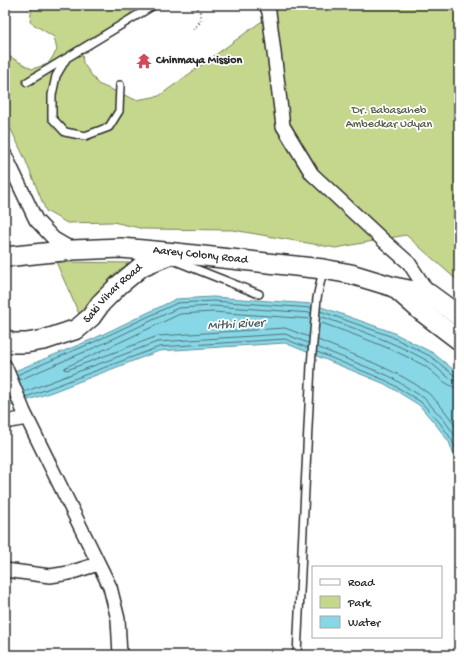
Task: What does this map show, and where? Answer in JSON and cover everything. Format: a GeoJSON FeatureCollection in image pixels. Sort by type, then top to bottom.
{"type":"FeatureCollection","features":[{"type":"Feature","properties":{"kind":"main road","name":"Aarey Colony Road"},"geometry":{"type":"LineString","coordinates":[[5,257],[73,250],[121,248],[171,255],[323,269],[351,274],[394,287],[425,303]]}},
{"type":"Feature","properties":{"kind":"main road","name":"Saki Vihar Road"},"geometry":{"type":"LineString","coordinates":[[5,340],[10,343],[26,343],[44,340],[77,329],[91,317],[101,303],[119,285],[142,266],[171,255]]}},
{"type":"Feature","properties":{"kind":"main road"},"geometry":{"type":"LineString","coordinates":[[425,303],[459,316]]}},
{"type":"Feature","properties":{"kind":"main road"},"geometry":{"type":"LineString","coordinates":[[425,303],[459,340]]}},
{"type":"Feature","properties":{"kind":"street"},"geometry":{"type":"LineString","coordinates":[[266,5],[269,12],[283,126],[312,174],[409,263],[425,303]]}},
{"type":"Feature","properties":{"kind":"street"},"geometry":{"type":"LineString","coordinates":[[5,155],[36,220],[54,239],[73,250]]}},
{"type":"Feature","properties":{"kind":"street"},"geometry":{"type":"LineString","coordinates":[[5,366],[26,415],[110,587],[118,619],[120,655]]}},
{"type":"Feature","properties":{"kind":"street"},"geometry":{"type":"LineString","coordinates":[[5,422],[26,415]]}},
{"type":"Feature","properties":{"kind":"street"},"geometry":{"type":"LineString","coordinates":[[5,570],[50,576],[69,573],[98,564]]}},
{"type":"Feature","properties":{"kind":"lane"},"geometry":{"type":"LineString","coordinates":[[27,82],[154,5]]}},
{"type":"Feature","properties":{"kind":"lane"},"geometry":{"type":"LineString","coordinates":[[66,59],[56,76],[52,95],[52,118],[65,132],[85,136],[108,127],[119,111],[120,85]]}},
{"type":"Feature","properties":{"kind":"lane"},"geometry":{"type":"LineString","coordinates":[[171,255],[259,294]]}},
{"type":"Feature","properties":{"kind":"lane"},"geometry":{"type":"LineString","coordinates":[[297,655],[311,365],[317,298],[323,269]]}},
{"type":"Feature","properties":{"kind":"path"},"geometry":{"type":"LineString","coordinates":[[193,29],[201,21],[200,11],[194,5]]}},
{"type":"Feature","properties":{"kind":"green space","name":"Dr. Babasaheb Ambedkar Udyan"},"geometry":{"type":"Polygon","coordinates":[[[32,5],[137,5],[128,16],[82,54],[83,63],[98,84],[136,100],[159,96],[262,21],[273,5],[459,5],[459,282],[406,235],[336,248],[233,230],[144,229],[113,222],[67,223],[46,211],[25,159],[5,117],[5,54],[32,69],[48,64],[57,50],[54,37],[30,22],[32,5]]]}},
{"type":"Feature","properties":{"kind":"green space"},"geometry":{"type":"Polygon","coordinates":[[[56,262],[134,263],[80,316],[56,262]]]}},
{"type":"Feature","properties":{"kind":"water","name":"Mithi River"},"geometry":{"type":"Polygon","coordinates":[[[213,297],[313,304],[392,332],[433,353],[459,374],[459,478],[458,466],[449,442],[419,405],[385,384],[285,343],[159,351],[52,392],[5,408],[5,375],[93,339],[176,299],[213,297]]]}},
{"type":"Feature","properties":{"kind":"water"},"geometry":{"type":"Polygon","coordinates":[[[459,543],[459,655],[458,655],[454,639],[459,543]]]}},
{"type":"Feature","properties":{"kind":"place","name":"Chinmaya Mission"},"geometry":{"type":"Point","coordinates":[144,61]}}]}
